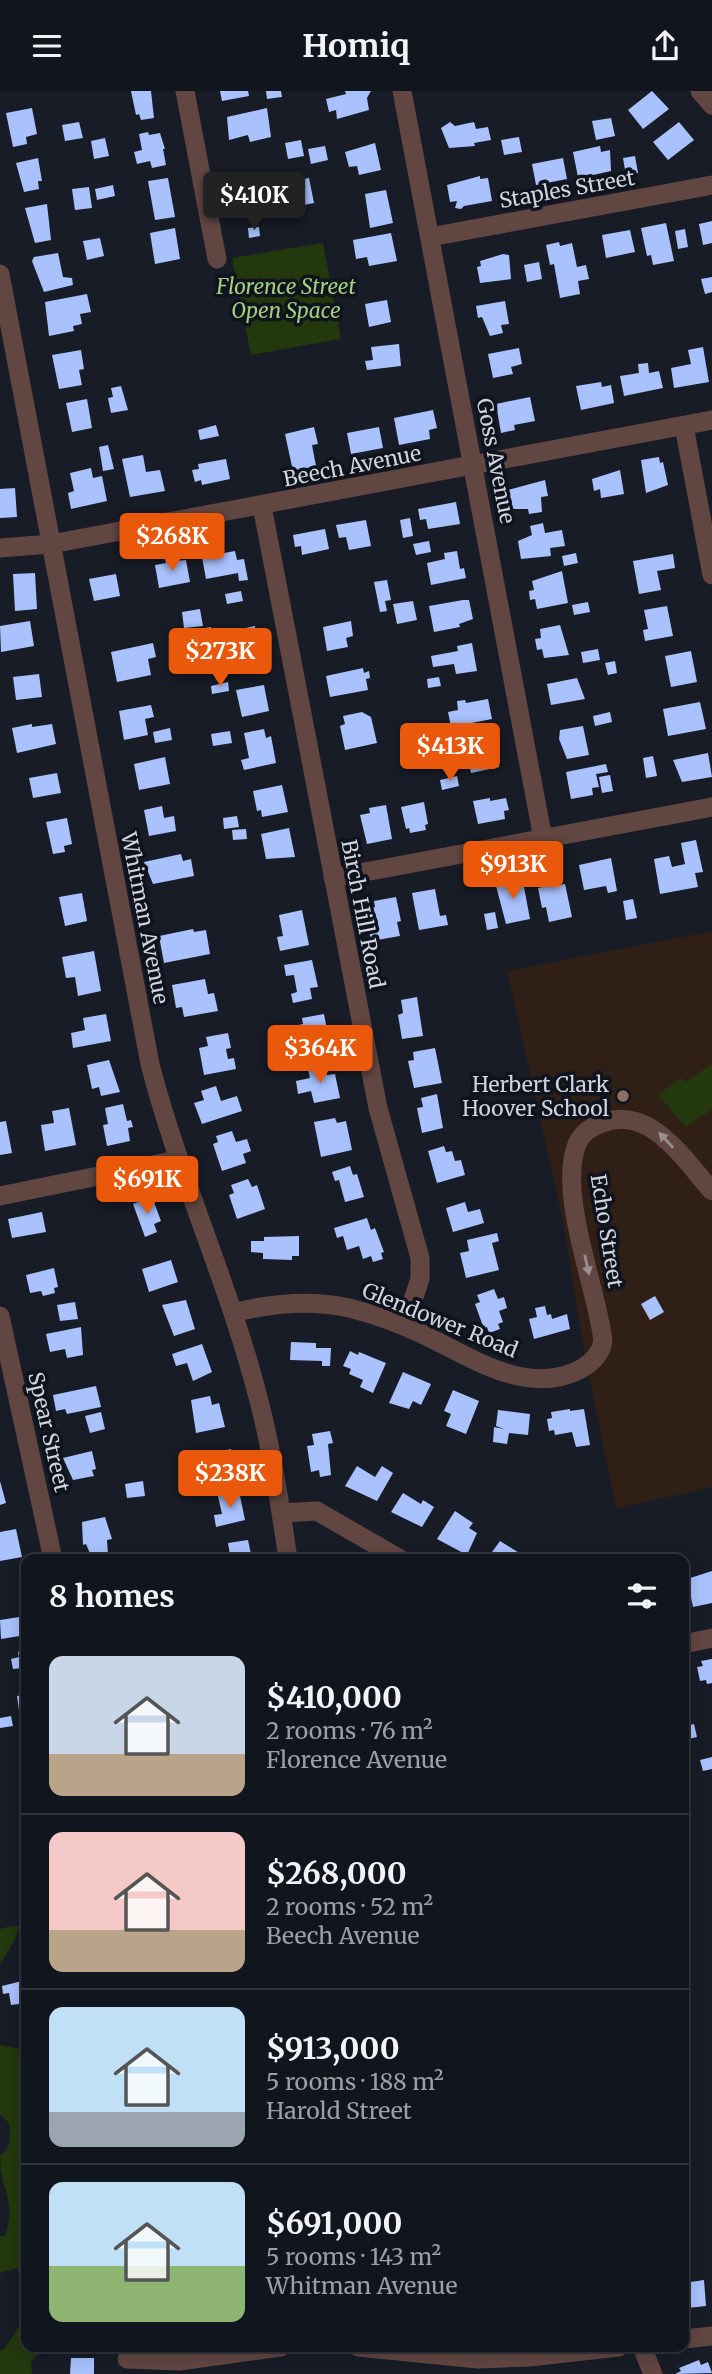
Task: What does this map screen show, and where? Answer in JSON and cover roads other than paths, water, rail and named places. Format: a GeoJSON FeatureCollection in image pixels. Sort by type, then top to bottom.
{"type":"FeatureCollection","features":[{"type":"Feature","properties":{"kind":"street"},"geometry":{"type":"LineString","coordinates":[[185,91],[217,259]]}},
{"type":"Feature","properties":{"kind":"street","name":"Goss Avenue"},"geometry":{"type":"LineString","coordinates":[[402,91],[543,839]]}},
{"type":"Feature","properties":{"kind":"street"},"geometry":{"type":"LineString","coordinates":[[700,91],[712,106]]}},
{"type":"Feature","properties":{"kind":"street","name":"Staples Street"},"geometry":{"type":"LineString","coordinates":[[430,237],[712,185]]}},
{"type":"Feature","properties":{"kind":"street","name":"Whitman Avenue"},"geometry":{"type":"LineString","coordinates":[[0,274],[149,1063],[177,1160],[233,1313],[258,1396],[287,1554]]}},
{"type":"Feature","properties":{"kind":"street","name":"Beech Avenue"},"geometry":{"type":"LineString","coordinates":[[0,548],[51,544],[712,420]]}},
{"type":"Feature","properties":{"kind":"street"},"geometry":{"type":"LineString","coordinates":[[684,426],[712,575]]}},
{"type":"Feature","properties":{"kind":"street","name":"Birch Hill Road"},"geometry":{"type":"LineString","coordinates":[[262,506],[378,1108],[420,1258],[420,1279],[404,1326]]}},
{"type":"Feature","properties":{"kind":"street"},"geometry":{"type":"LineString","coordinates":[[333,878],[712,807]]}},
{"type":"Feature","properties":{"kind":"street","name":"Echo Street"},"geometry":{"type":"LineString","coordinates":[[585,1366],[597,1356],[603,1341],[574,1197],[573,1167],[579,1139],[591,1128],[608,1121],[625,1119],[640,1122],[657,1131],[712,1191]]}},
{"type":"Feature","properties":{"kind":"street"},"geometry":{"type":"LineString","coordinates":[[0,1196],[177,1160]]}},
{"type":"Feature","properties":{"kind":"street","name":"Glendower Road"},"geometry":{"type":"LineString","coordinates":[[233,1313],[273,1304],[317,1303],[351,1308],[404,1326],[473,1360],[526,1378],[545,1379],[585,1366]]}},
{"type":"Feature","properties":{"kind":"street","name":"Spear Street"},"geometry":{"type":"LineString","coordinates":[[0,1316],[52,1554]]}},
{"type":"Feature","properties":{"kind":"street"},"geometry":{"type":"LineString","coordinates":[[281,1513],[317,1511],[391,1554]]}},
{"type":"Feature","properties":{"kind":"street"},"geometry":{"type":"LineString","coordinates":[[689,1643],[712,1638]]}},
{"type":"Feature","properties":{"kind":"street"},"geometry":{"type":"LineString","coordinates":[[689,2338],[712,2336]]}},
{"type":"Feature","properties":{"kind":"street"},"geometry":{"type":"LineString","coordinates":[[127,2360],[179,2361],[245,2352]]}},
{"type":"Feature","properties":{"kind":"street"},"geometry":{"type":"LineString","coordinates":[[413,2352],[478,2358],[529,2357],[574,2352]]}},
{"type":"Feature","properties":{"kind":"street"},"geometry":{"type":"LineString","coordinates":[[644,2352],[653,2374]]}},
{"type":"Feature","properties":{"kind":"place","name":"Herbert Clark Hoover School"},"geometry":{"type":"Point","coordinates":[623,1096]}},
{"type":"Feature","properties":{"kind":"park label","name":"Florence Street Open Space"},"geometry":{"type":"Point","coordinates":[286,298]}}]}
